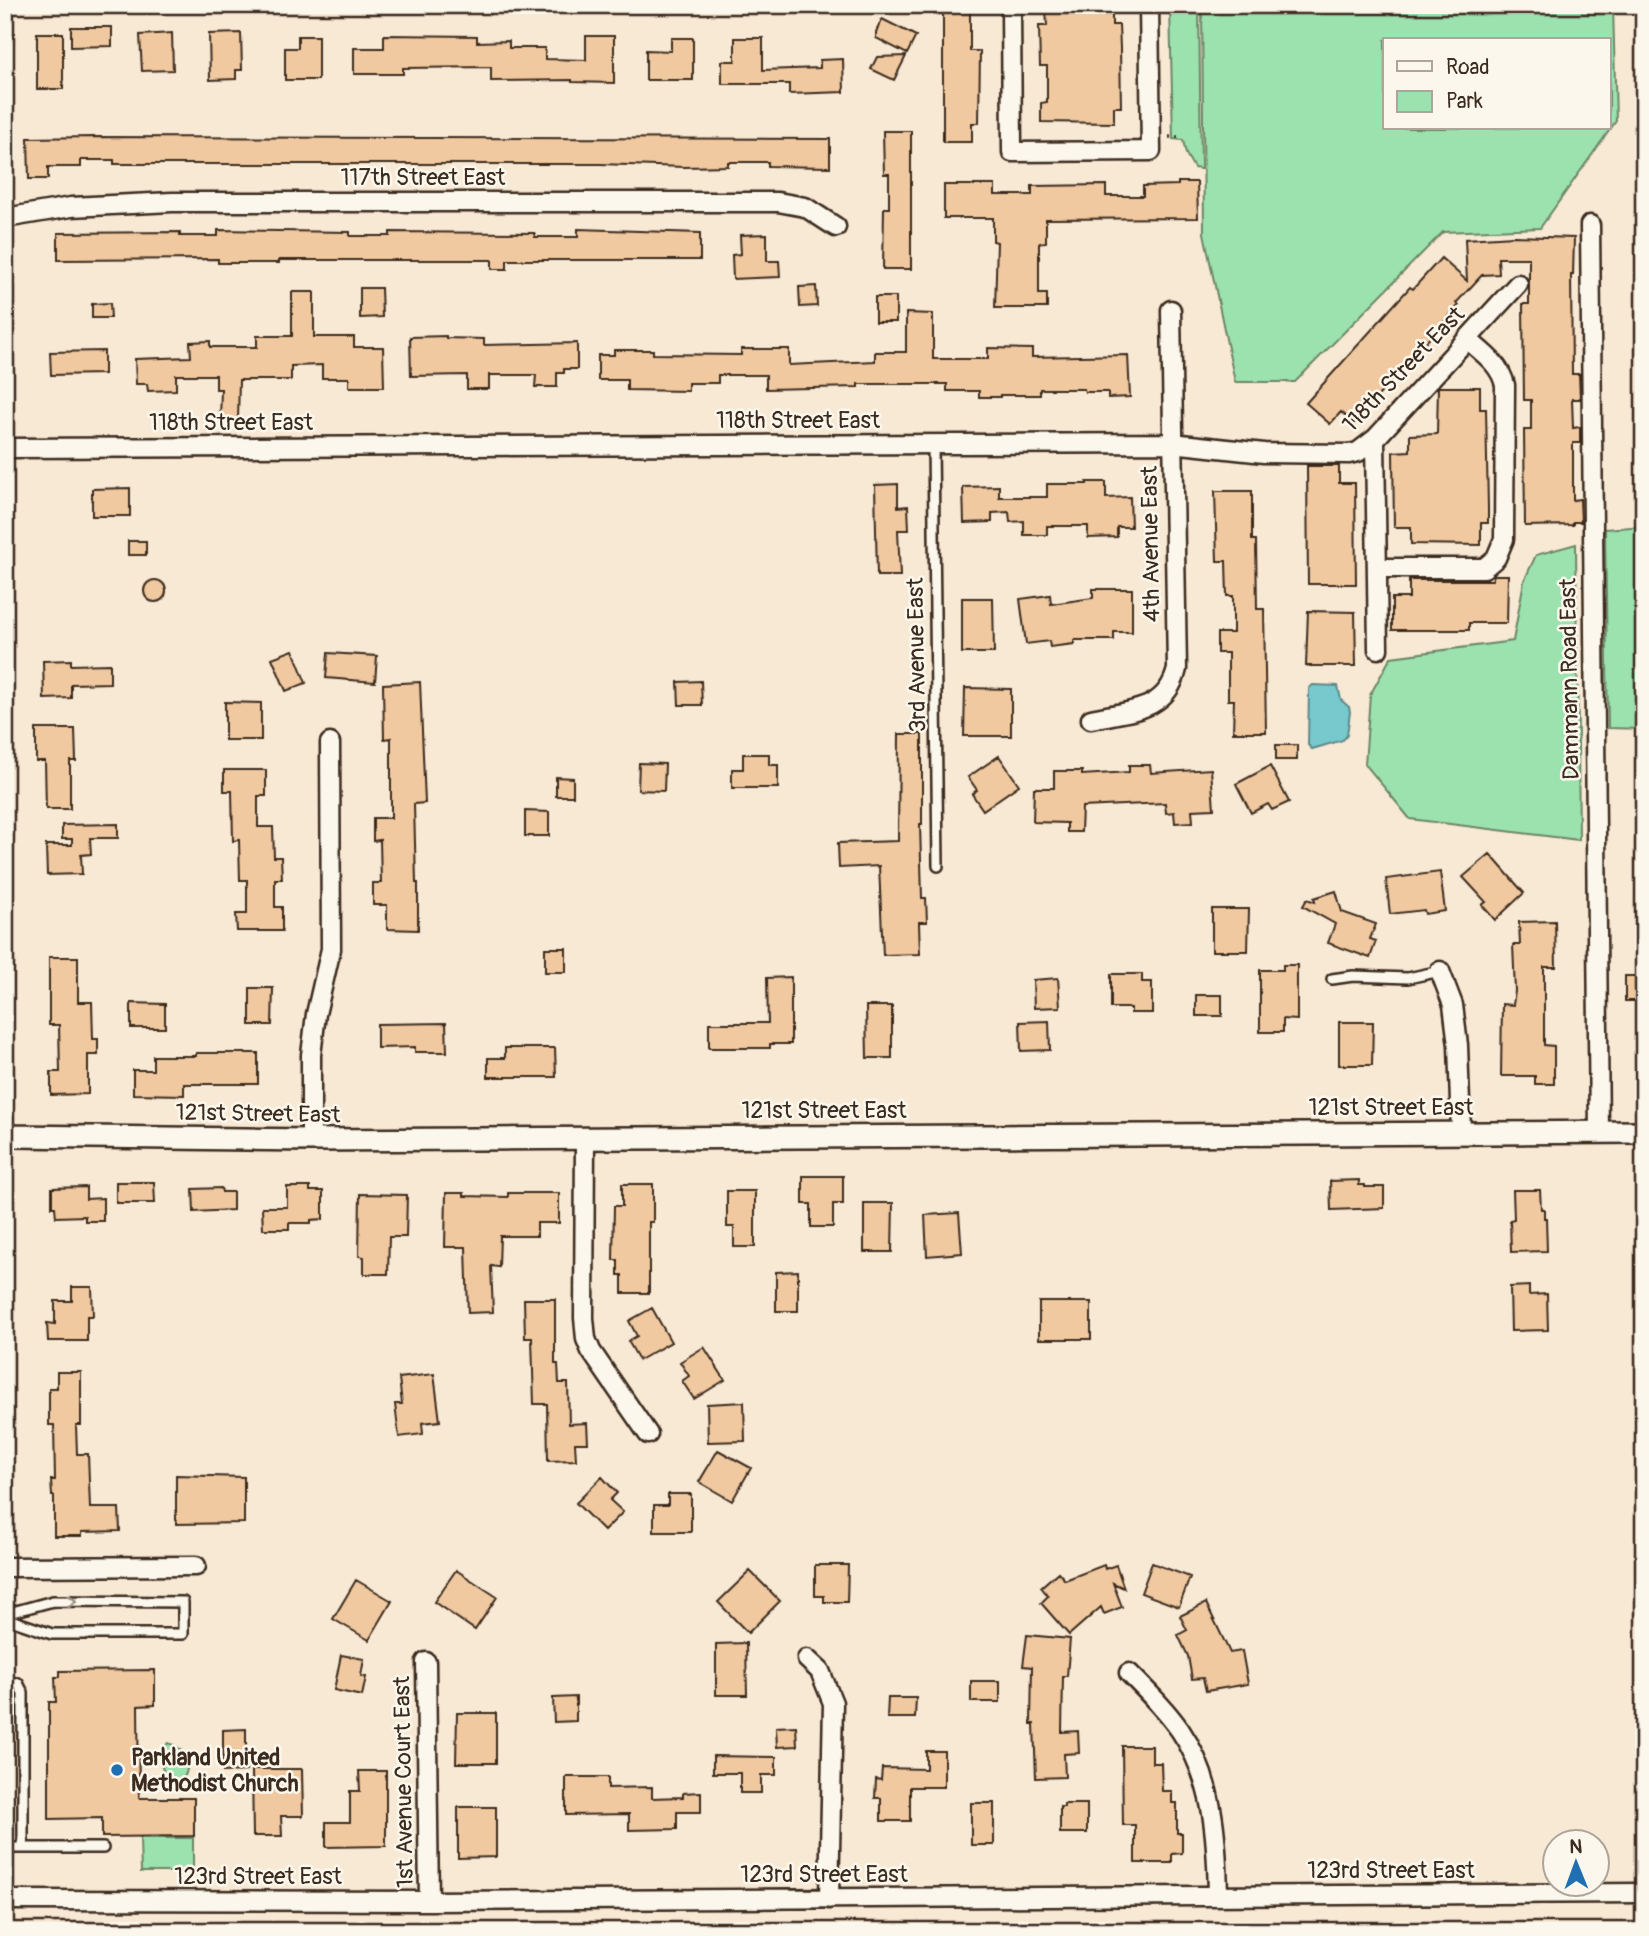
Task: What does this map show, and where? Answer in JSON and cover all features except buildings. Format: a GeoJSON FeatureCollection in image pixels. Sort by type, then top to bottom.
{"type":"FeatureCollection","features":[{"type":"Feature","properties":{"kind":"street"},"geometry":{"type":"LineString","coordinates":[[1011,5],[1012,152],[1151,151],[1149,5]]}},
{"type":"Feature","properties":{"kind":"street","name":"117th Street East"},"geometry":{"type":"LineString","coordinates":[[5,218],[71,207],[173,202],[778,202],[805,206],[836,228]]}},
{"type":"Feature","properties":{"kind":"street","name":"Dammann Road East"},"geometry":{"type":"LineString","coordinates":[[1590,225],[1599,1133]]}},
{"type":"Feature","properties":{"kind":"street","name":"118th Street East"},"geometry":{"type":"LineString","coordinates":[[5,448],[1172,443],[1264,453],[1349,454],[1358,452],[1375,439],[1518,284]]}},
{"type":"Feature","properties":{"kind":"street","name":"4th Avenue East"},"geometry":{"type":"LineString","coordinates":[[1091,719],[1137,710],[1157,702],[1174,682],[1177,669],[1171,310]]}},
{"type":"Feature","properties":{"kind":"street"},"geometry":{"type":"LineString","coordinates":[[1377,568],[1484,568],[1491,564],[1501,549],[1505,526],[1505,385],[1502,373],[1494,362],[1467,339]]}},
{"type":"Feature","properties":{"kind":"street"},"geometry":{"type":"LineString","coordinates":[[1375,439],[1378,649]]}},
{"type":"Feature","properties":{"kind":"street"},"geometry":{"type":"LineString","coordinates":[[311,1140],[311,1055],[316,1014],[331,949],[330,743]]}},
{"type":"Feature","properties":{"kind":"street"},"geometry":{"type":"LineString","coordinates":[[1440,971],[1453,1005],[1458,1045],[1461,1132]]}},
{"type":"Feature","properties":{"kind":"street","name":"121st Street East"},"geometry":{"type":"LineString","coordinates":[[5,1133],[13,1136],[311,1140],[1644,1132]]}},
{"type":"Feature","properties":{"kind":"street"},"geometry":{"type":"LineString","coordinates":[[586,1139],[586,1339],[591,1351],[648,1434]]}},
{"type":"Feature","properties":{"kind":"street"},"geometry":{"type":"LineString","coordinates":[[5,1567],[196,1566]]}},
{"type":"Feature","properties":{"kind":"street"},"geometry":{"type":"LineString","coordinates":[[807,1659],[820,1671],[833,1703],[829,1899]]}},
{"type":"Feature","properties":{"kind":"street","name":"1st Avenue Court East"},"geometry":{"type":"LineString","coordinates":[[426,1662],[429,1901]]}},
{"type":"Feature","properties":{"kind":"street"},"geometry":{"type":"LineString","coordinates":[[1129,1673],[1164,1709],[1180,1731],[1206,1781],[1217,1846],[1218,1896]]}},
{"type":"Feature","properties":{"kind":"street","name":"123rd Street East"},"geometry":{"type":"LineString","coordinates":[[5,1900],[429,1901],[1644,1893]]}},
{"type":"Feature","properties":{"kind":"lane","name":"3rd Avenue East"},"geometry":{"type":"LineString","coordinates":[[933,444],[938,866]]}},
{"type":"Feature","properties":{"kind":"lane"},"geometry":{"type":"LineString","coordinates":[[1332,979],[1372,975],[1408,978],[1440,971]]}},
{"type":"Feature","properties":{"kind":"lane"},"geometry":{"type":"LineString","coordinates":[[53,1601],[183,1602],[183,1634],[52,1634],[5,1616],[53,1601]]}},
{"type":"Feature","properties":{"kind":"lane"},"geometry":{"type":"LineString","coordinates":[[5,1683],[18,1683],[23,1693],[23,1848]]}},
{"type":"Feature","properties":{"kind":"lane"},"geometry":{"type":"LineString","coordinates":[[5,1848],[103,1848]]}},
{"type":"Feature","properties":{"kind":"path"},"geometry":{"type":"LineString","coordinates":[[1169,137],[1181,137]]}},
{"type":"Feature","properties":{"kind":"green space"},"geometry":{"type":"Polygon","coordinates":[[[1170,5],[1199,5],[1201,169],[1194,168],[1186,154],[1183,140],[1173,139],[1170,5]]]}},
{"type":"Feature","properties":{"kind":"green space"},"geometry":{"type":"Polygon","coordinates":[[[1202,5],[1613,5],[1616,121],[1610,129],[1610,38],[1383,38],[1383,130],[1610,130],[1540,228],[1443,232],[1295,382],[1235,382],[1204,233],[1202,5]]]}},
{"type":"Feature","properties":{"kind":"green space"},"geometry":{"type":"Polygon","coordinates":[[[1644,526],[1644,729],[1608,728],[1605,529],[1644,526]]]}},
{"type":"Feature","properties":{"kind":"green space"},"geometry":{"type":"Polygon","coordinates":[[[1576,544],[1579,840],[1410,819],[1365,764],[1370,695],[1391,657],[1513,641],[1524,581],[1536,555],[1576,544]]]}},
{"type":"Feature","properties":{"kind":"green space"},"geometry":{"type":"Polygon","coordinates":[[[168,1743],[179,1748],[186,1758],[187,1769],[182,1780],[168,1778],[163,1770],[162,1756],[168,1743]]]}},
{"type":"Feature","properties":{"kind":"green space"},"geometry":{"type":"Polygon","coordinates":[[[140,1838],[193,1838],[193,1872],[141,1872],[140,1838]]]}},
{"type":"Feature","properties":{"kind":"water"},"geometry":{"type":"Polygon","coordinates":[[[1313,685],[1338,686],[1341,700],[1349,707],[1350,712],[1347,735],[1343,740],[1312,749],[1308,745],[1309,688],[1313,685]]]}},
{"type":"Feature","properties":{"kind":"place","name":"Parkland United Methodist Church"},"geometry":{"type":"Point","coordinates":[117,1770]}}]}
